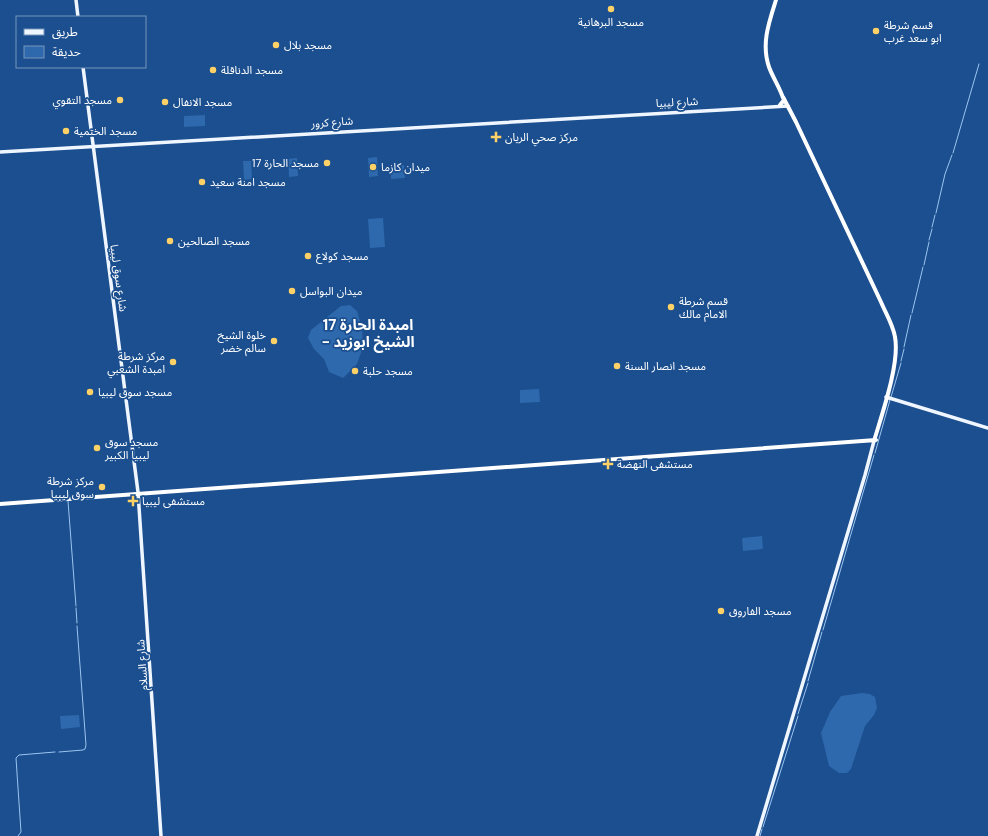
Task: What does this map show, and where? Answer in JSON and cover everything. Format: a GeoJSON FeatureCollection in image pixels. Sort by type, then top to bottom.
{"type":"FeatureCollection","features":[{"type":"Feature","properties":{"kind":"highway"},"geometry":{"type":"LineString","coordinates":[[0,504],[873,442],[889,398],[896,345],[893,330],[769,66],[766,48],[767,30],[776,0]]}},
{"type":"Feature","properties":{"kind":"highway"},"geometry":{"type":"LineString","coordinates":[[778,106],[786,104]]}},
{"type":"Feature","properties":{"kind":"main road"},"geometry":{"type":"LineString","coordinates":[[76,0],[78,16]]}},
{"type":"Feature","properties":{"kind":"main road","name":"شارع سوق ليبيا"},"geometry":{"type":"LineString","coordinates":[[84,68],[138,493]]}},
{"type":"Feature","properties":{"kind":"main road","name":"شارع ليبيا"},"geometry":{"type":"LineString","coordinates":[[570,118],[778,106]]}},
{"type":"Feature","properties":{"kind":"main road","name":"شارع كرور"},"geometry":{"type":"LineString","coordinates":[[0,151],[570,118]]}},
{"type":"Feature","properties":{"kind":"main road","name":"شارع سوق ليبيا"},"geometry":{"type":"LineString","coordinates":[[94,145],[121,358]]}},
{"type":"Feature","properties":{"kind":"main road"},"geometry":{"type":"LineString","coordinates":[[889,398],[988,428]]}},
{"type":"Feature","properties":{"kind":"main road"},"geometry":{"type":"LineString","coordinates":[[758,836],[873,442]]}},
{"type":"Feature","properties":{"kind":"main road","name":"شارع السلام"},"geometry":{"type":"LineString","coordinates":[[138,493],[162,836]]}},
{"type":"Feature","properties":{"kind":"green space"},"geometry":{"type":"Polygon","coordinates":[[[205,115],[205,126],[184,127],[184,116],[205,115]]]}},
{"type":"Feature","properties":{"kind":"green space","name":"ميدان كازما"},"geometry":{"type":"Polygon","coordinates":[[[377,157],[378,176],[369,177],[368,158],[377,157]]]}},
{"type":"Feature","properties":{"kind":"green space"},"geometry":{"type":"Polygon","coordinates":[[[297,158],[298,176],[289,177],[288,159],[297,158]]]}},
{"type":"Feature","properties":{"kind":"green space"},"geometry":{"type":"Polygon","coordinates":[[[243,161],[251,161],[252,179],[244,180],[243,161]]]}},
{"type":"Feature","properties":{"kind":"green space"},"geometry":{"type":"Polygon","coordinates":[[[404,165],[405,178],[391,179],[391,166],[404,165]]]}},
{"type":"Feature","properties":{"kind":"green space"},"geometry":{"type":"Polygon","coordinates":[[[383,218],[385,247],[370,248],[368,219],[383,218]]]}},
{"type":"Feature","properties":{"kind":"green space"},"geometry":{"type":"Polygon","coordinates":[[[350,305],[357,311],[362,328],[363,347],[357,364],[343,378],[329,372],[324,359],[314,349],[308,338],[311,330],[341,306],[350,305]]]}},
{"type":"Feature","properties":{"kind":"green space"},"geometry":{"type":"Polygon","coordinates":[[[539,389],[540,402],[520,403],[520,390],[539,389]]]}},
{"type":"Feature","properties":{"kind":"green space"},"geometry":{"type":"Polygon","coordinates":[[[762,536],[763,549],[743,551],[742,538],[762,536]]]}},
{"type":"Feature","properties":{"kind":"green space"},"geometry":{"type":"Polygon","coordinates":[[[862,693],[870,694],[875,697],[877,708],[874,715],[865,726],[851,769],[847,773],[839,773],[829,766],[821,733],[830,712],[841,696],[862,693]]]}},
{"type":"Feature","properties":{"kind":"green space"},"geometry":{"type":"Polygon","coordinates":[[[79,715],[80,727],[61,729],[60,716],[79,715]]]}},
{"type":"Feature","properties":{"kind":"waterway"},"geometry":{"type":"LineString","coordinates":[[953,153],[979,64]]}},
{"type":"Feature","properties":{"kind":"waterway"},"geometry":{"type":"LineString","coordinates":[[936,213],[945,174],[952,155]]}},
{"type":"Feature","properties":{"kind":"waterway"},"geometry":{"type":"LineString","coordinates":[[932,227],[935,215]]}},
{"type":"Feature","properties":{"kind":"waterway"},"geometry":{"type":"LineString","coordinates":[[929,240],[932,229]]}},
{"type":"Feature","properties":{"kind":"waterway"},"geometry":{"type":"LineString","coordinates":[[924,265],[929,242]]}},
{"type":"Feature","properties":{"kind":"waterway"},"geometry":{"type":"LineString","coordinates":[[912,313],[923,267]]}},
{"type":"Feature","properties":{"kind":"waterway"},"geometry":{"type":"LineString","coordinates":[[904,347],[911,315]]}},
{"type":"Feature","properties":{"kind":"waterway"},"geometry":{"type":"LineString","coordinates":[[901,361],[904,349]]}},
{"type":"Feature","properties":{"kind":"waterway"},"geometry":{"type":"LineString","coordinates":[[891,397],[901,363]]}},
{"type":"Feature","properties":{"kind":"waterway"},"geometry":{"type":"LineString","coordinates":[[875,453],[890,400]]}},
{"type":"Feature","properties":{"kind":"waterway"},"geometry":{"type":"LineString","coordinates":[[823,630],[874,455]]}},
{"type":"Feature","properties":{"kind":"waterway"},"geometry":{"type":"LineString","coordinates":[[68,501],[76,606]]}},
{"type":"Feature","properties":{"kind":"waterway"},"geometry":{"type":"LineString","coordinates":[[76,608],[77,623]]}},
{"type":"Feature","properties":{"kind":"waterway"},"geometry":{"type":"LineString","coordinates":[[59,752],[83,750],[85,749],[86,745],[77,626]]}},
{"type":"Feature","properties":{"kind":"waterway"},"geometry":{"type":"LineString","coordinates":[[808,681],[822,632]]}},
{"type":"Feature","properties":{"kind":"waterway"},"geometry":{"type":"LineString","coordinates":[[798,714],[808,683]]}},
{"type":"Feature","properties":{"kind":"waterway"},"geometry":{"type":"LineString","coordinates":[[763,827],[798,716]]}},
{"type":"Feature","properties":{"kind":"waterway"},"geometry":{"type":"LineString","coordinates":[[18,836],[21,832],[16,758],[19,755],[55,752]]}},
{"type":"Feature","properties":{"kind":"waterway"},"geometry":{"type":"LineString","coordinates":[[760,836],[762,829]]}},
{"type":"Feature","properties":{"kind":"place","name":"مسجد البرهانية"},"geometry":{"type":"Point","coordinates":[611,9]}},
{"type":"Feature","properties":{"kind":"place","name":"قسم شرطة ابو سعد غرب"},"geometry":{"type":"Point","coordinates":[876,31]}},
{"type":"Feature","properties":{"kind":"place","name":"مسجد بلال"},"geometry":{"type":"Point","coordinates":[276,45]}},
{"type":"Feature","properties":{"kind":"place","name":"مسجد الدناقلة"},"geometry":{"type":"Point","coordinates":[213,70]}},
{"type":"Feature","properties":{"kind":"place","name":"مسجد التقوي"},"geometry":{"type":"Point","coordinates":[120,100]}},
{"type":"Feature","properties":{"kind":"place","name":"مسجد الانفال"},"geometry":{"type":"Point","coordinates":[165,102]}},
{"type":"Feature","properties":{"kind":"place","name":"مسجد الختمية"},"geometry":{"type":"Point","coordinates":[66,131]}},
{"type":"Feature","properties":{"kind":"place","name":"مركز صحي الريان"},"geometry":{"type":"Point","coordinates":[496,137]}},
{"type":"Feature","properties":{"kind":"place","name":"مسجد الحارة 17"},"geometry":{"type":"Point","coordinates":[327,163]}},
{"type":"Feature","properties":{"kind":"place","name":"ميدان كازما"},"geometry":{"type":"Point","coordinates":[373,167]}},
{"type":"Feature","properties":{"kind":"place","name":"مسجد امنة سعيد"},"geometry":{"type":"Point","coordinates":[202,182]}},
{"type":"Feature","properties":{"kind":"place","name":"مسجد الصالحين"},"geometry":{"type":"Point","coordinates":[170,241]}},
{"type":"Feature","properties":{"kind":"place","name":"مسجد كولاع"},"geometry":{"type":"Point","coordinates":[308,256]}},
{"type":"Feature","properties":{"kind":"place","name":"ميدان البواسل"},"geometry":{"type":"Point","coordinates":[292,291]}},
{"type":"Feature","properties":{"kind":"place","name":"قسم شرطة الامام مالك"},"geometry":{"type":"Point","coordinates":[671,307]}},
{"type":"Feature","properties":{"kind":"place","name":"خلوة الشيخ سالم خضر"},"geometry":{"type":"Point","coordinates":[274,341]}},
{"type":"Feature","properties":{"kind":"place","name":"مركز شرطة امبدة الشعبي"},"geometry":{"type":"Point","coordinates":[173,362]}},
{"type":"Feature","properties":{"kind":"place","name":"مسجد انصار السنة"},"geometry":{"type":"Point","coordinates":[617,366]}},
{"type":"Feature","properties":{"kind":"place","name":"مسجد حلبة"},"geometry":{"type":"Point","coordinates":[355,371]}},
{"type":"Feature","properties":{"kind":"place","name":"مسجد سوق ليبيا"},"geometry":{"type":"Point","coordinates":[90,392]}},
{"type":"Feature","properties":{"kind":"place","name":"مسجد سوق ليبيا الكبير"},"geometry":{"type":"Point","coordinates":[97,448]}},
{"type":"Feature","properties":{"kind":"place","name":"مستشفى النهضة"},"geometry":{"type":"Point","coordinates":[608,464]}},
{"type":"Feature","properties":{"kind":"place","name":"مركز شرطة سوق ليبيا"},"geometry":{"type":"Point","coordinates":[102,487]}},
{"type":"Feature","properties":{"kind":"place","name":"مستشفى ليبيا"},"geometry":{"type":"Point","coordinates":[133,501]}},
{"type":"Feature","properties":{"kind":"place","name":"مسجد الفاروق"},"geometry":{"type":"Point","coordinates":[721,611]}},
{"type":"Feature","properties":{"kind":"district","name":"امبدة الحارة 17 - الشيخ ابوزيد"},"geometry":{"type":"Point","coordinates":[368,334]}}]}
